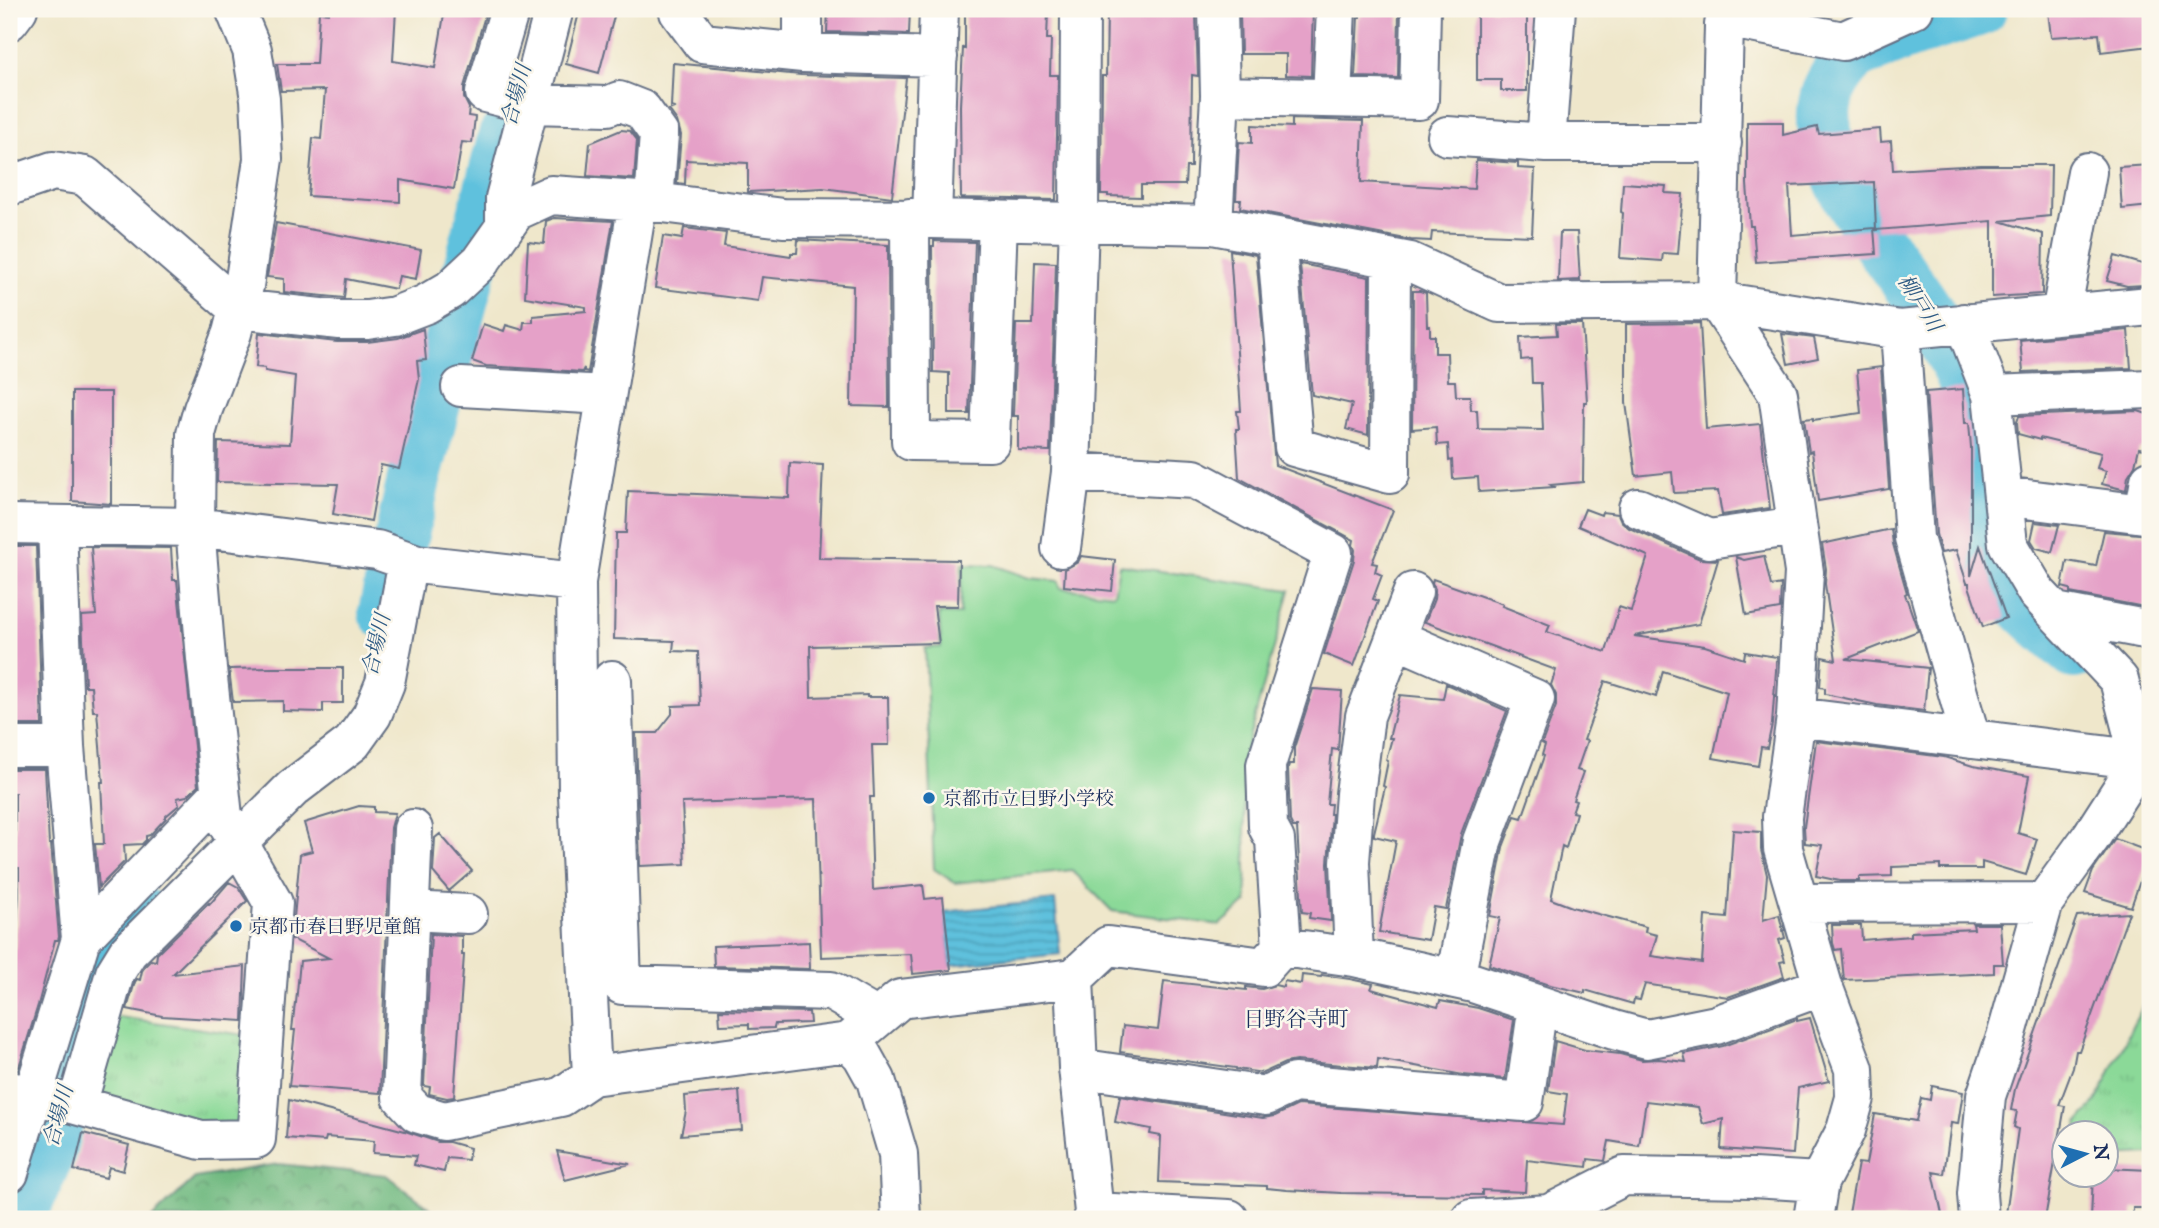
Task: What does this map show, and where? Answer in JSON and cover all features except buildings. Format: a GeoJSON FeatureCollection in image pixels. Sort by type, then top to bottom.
{"type":"FeatureCollection","features":[{"type":"Feature","properties":{"kind":"street"},"geometry":{"type":"LineString","coordinates":[[9,21],[18,9]]}},
{"type":"Feature","properties":{"kind":"street"},"geometry":{"type":"LineString","coordinates":[[46,1099],[201,1140],[257,1139],[273,903],[230,822],[195,527],[196,434],[232,333],[244,286],[263,159],[260,99],[252,50],[235,9]]}},
{"type":"Feature","properties":{"kind":"street"},"geometry":{"type":"LineString","coordinates":[[510,9],[485,93],[519,101],[608,106],[619,102],[642,110],[659,134],[606,395],[576,582],[578,796],[593,1076]]}},
{"type":"Feature","properties":{"kind":"street"},"geometry":{"type":"LineString","coordinates":[[505,225],[505,198],[519,101],[554,9]]}},
{"type":"Feature","properties":{"kind":"street"},"geometry":{"type":"LineString","coordinates":[[679,9],[702,43],[803,53],[939,57]]}},
{"type":"Feature","properties":{"kind":"street"},"geometry":{"type":"LineString","coordinates":[[803,9],[803,53]]}},
{"type":"Feature","properties":{"kind":"street"},"geometry":{"type":"LineString","coordinates":[[939,9],[939,57],[921,218],[911,441],[990,442],[998,220]]}},
{"type":"Feature","properties":{"kind":"street"},"geometry":{"type":"LineString","coordinates":[[1061,548],[1071,472],[1079,222],[1080,9]]}},
{"type":"Feature","properties":{"kind":"street"},"geometry":{"type":"LineString","coordinates":[[1213,225],[1220,96],[1218,9]]}},
{"type":"Feature","properties":{"kind":"street"},"geometry":{"type":"LineString","coordinates":[[1332,98],[1336,9]]}},
{"type":"Feature","properties":{"kind":"street"},"geometry":{"type":"LineString","coordinates":[[1220,96],[1419,100],[1420,9]]}},
{"type":"Feature","properties":{"kind":"street"},"geometry":{"type":"LineString","coordinates":[[1546,143],[1556,9]]}},
{"type":"Feature","properties":{"kind":"street"},"geometry":{"type":"LineString","coordinates":[[1813,1219],[1819,1182],[1846,1130],[1855,1098],[1854,1069],[1824,986],[1783,849],[1782,817],[1796,717],[1804,572],[1778,394],[1717,301],[1726,14],[1843,41],[1914,9]]}},
{"type":"Feature","properties":{"kind":"street"},"geometry":{"type":"LineString","coordinates":[[1447,136],[1546,143],[1722,143]]}},
{"type":"Feature","properties":{"kind":"street"},"geometry":{"type":"LineString","coordinates":[[9,186],[53,171],[85,176],[238,309],[339,320],[395,316],[426,304],[450,290],[480,262],[516,211],[551,195],[646,201],[783,218],[921,218],[1213,225],[1410,262],[1499,303],[1717,301],[1900,330],[2150,306]]}},
{"type":"Feature","properties":{"kind":"street"},"geometry":{"type":"LineString","coordinates":[[2061,314],[2087,173]]}},
{"type":"Feature","properties":{"kind":"street"},"geometry":{"type":"LineString","coordinates":[[1276,237],[1294,447],[1390,474],[1391,259]]}},
{"type":"Feature","properties":{"kind":"street"},"geometry":{"type":"LineString","coordinates":[[1964,323],[1992,395],[2008,544],[2037,593],[2119,680],[2145,761]]}},
{"type":"Feature","properties":{"kind":"street"},"geometry":{"type":"LineString","coordinates":[[1900,330],[1914,538],[1970,739]]}},
{"type":"Feature","properties":{"kind":"street"},"geometry":{"type":"LineString","coordinates":[[461,387],[606,395]]}},
{"type":"Feature","properties":{"kind":"street"},"geometry":{"type":"LineString","coordinates":[[1992,395],[2150,390]]}},
{"type":"Feature","properties":{"kind":"street"},"geometry":{"type":"LineString","coordinates":[[413,829],[402,1097],[417,1113],[443,1121],[561,1097],[593,1076],[849,1042],[900,999],[1074,978],[1108,946],[1264,967],[1282,947],[1275,840],[1268,827],[1266,765],[1333,553],[1194,479],[1071,472]]}},
{"type":"Feature","properties":{"kind":"street"},"geometry":{"type":"LineString","coordinates":[[2003,496],[2144,514],[2150,480]]}},
{"type":"Feature","properties":{"kind":"street"},"geometry":{"type":"LineString","coordinates":[[1638,508],[1709,538],[1797,526]]}},
{"type":"Feature","properties":{"kind":"street"},"geometry":{"type":"LineString","coordinates":[[9,524],[195,527],[398,558],[417,564],[576,582]]}},
{"type":"Feature","properties":{"kind":"street"},"geometry":{"type":"LineString","coordinates":[[46,1099],[81,939],[65,747],[57,525]]}},
{"type":"Feature","properties":{"kind":"street"},"geometry":{"type":"LineString","coordinates":[[81,939],[230,822],[293,788],[352,743],[372,715],[385,683],[398,558]]}},
{"type":"Feature","properties":{"kind":"street"},"geometry":{"type":"LineString","coordinates":[[1354,957],[1350,862],[1354,794],[1365,716],[1413,592]]}},
{"type":"Feature","properties":{"kind":"street"},"geometry":{"type":"LineString","coordinates":[[2055,612],[2150,630]]}},
{"type":"Feature","properties":{"kind":"street"},"geometry":{"type":"LineString","coordinates":[[1395,638],[1535,699],[1482,841],[1455,979]]}},
{"type":"Feature","properties":{"kind":"street"},"geometry":{"type":"LineString","coordinates":[[612,680],[622,985],[831,991],[877,1018]]}},
{"type":"Feature","properties":{"kind":"street"},"geometry":{"type":"LineString","coordinates":[[1796,717],[2145,761]]}},
{"type":"Feature","properties":{"kind":"street"},"geometry":{"type":"LineString","coordinates":[[9,747],[65,747]]}},
{"type":"Feature","properties":{"kind":"street"},"geometry":{"type":"LineString","coordinates":[[1979,1219],[1976,1194],[1986,1096],[2006,1037],[2044,902],[2145,761]]}},
{"type":"Feature","properties":{"kind":"street"},"geometry":{"type":"LineString","coordinates":[[9,1173],[115,973],[230,822]]}},
{"type":"Feature","properties":{"kind":"street"},"geometry":{"type":"LineString","coordinates":[[1799,903],[2044,902]]}},
{"type":"Feature","properties":{"kind":"street"},"geometry":{"type":"LineString","coordinates":[[410,911],[468,914]]}},
{"type":"Feature","properties":{"kind":"street"},"geometry":{"type":"LineString","coordinates":[[1282,947],[1354,957],[1455,979],[1647,1039],[1716,1025],[1824,986]]}},
{"type":"Feature","properties":{"kind":"street"},"geometry":{"type":"LineString","coordinates":[[1074,978],[1078,1068],[1093,1216],[1229,1219]]}},
{"type":"Feature","properties":{"kind":"street"},"geometry":{"type":"LineString","coordinates":[[1078,1068],[1266,1096],[1294,1083],[1524,1102],[1538,1004]]}},
{"type":"Feature","properties":{"kind":"street"},"geometry":{"type":"LineString","coordinates":[[849,1042],[862,1055],[876,1080],[898,1154],[901,1219]]}},
{"type":"Feature","properties":{"kind":"street"},"geometry":{"type":"LineString","coordinates":[[1471,1219],[1549,1214],[1624,1176],[1819,1182]]}},
{"type":"Feature","properties":{"kind":"green space"},"geometry":{"type":"Polygon","coordinates":[[[962,564],[993,565],[1030,578],[1059,581],[1060,588],[1114,594],[1119,565],[1290,590],[1243,760],[1247,902],[1220,925],[1112,911],[1072,870],[955,883],[934,869],[925,648],[941,647],[939,613],[960,614],[962,564]]]}},
{"type":"Feature","properties":{"kind":"green space"},"geometry":{"type":"Polygon","coordinates":[[[2150,994],[2150,1154],[2120,1155],[2120,1120],[2081,1120],[2096,1102],[2150,994]]]}},
{"type":"Feature","properties":{"kind":"green space"},"geometry":{"type":"Polygon","coordinates":[[[111,1016],[252,1036],[246,1126],[203,1127],[85,1095],[111,1016]]]}},
{"type":"Feature","properties":{"kind":"green space"},"geometry":{"type":"Polygon","coordinates":[[[278,1164],[386,1175],[444,1219],[151,1219],[195,1178],[278,1164]]]}},
{"type":"Feature","properties":{"kind":"water"},"geometry":{"type":"Polygon","coordinates":[[[1055,900],[1060,954],[950,965],[944,912],[1055,900]]]}},
{"type":"Feature","properties":{"kind":"waterway","name":"柳戸川"},"geometry":{"type":"LineString","coordinates":[[1980,9],[1904,34],[1853,56],[1835,78],[1825,106],[1825,135],[1835,167],[1850,198],[1925,308],[1962,374],[1970,397],[1992,557],[1997,571],[2026,609],[2074,652]]}},
{"type":"Feature","properties":{"kind":"waterway","name":"合場川"},"geometry":{"type":"LineString","coordinates":[[385,612],[414,479],[505,136]]}},
{"type":"Feature","properties":{"kind":"waterway","name":"合場川"},"geometry":{"type":"LineString","coordinates":[[19,1219],[49,1151],[96,969],[146,916]]}},
{"type":"Feature","properties":{"kind":"place","name":"京都市立日野小学校"},"geometry":{"type":"Point","coordinates":[929,798]}},
{"type":"Feature","properties":{"kind":"place","name":"京都市春日野児童館"},"geometry":{"type":"Point","coordinates":[236,926]}},
{"type":"Feature","properties":{"kind":"district","name":"日野谷寺町"},"geometry":{"type":"Point","coordinates":[1296,1019]}}]}
